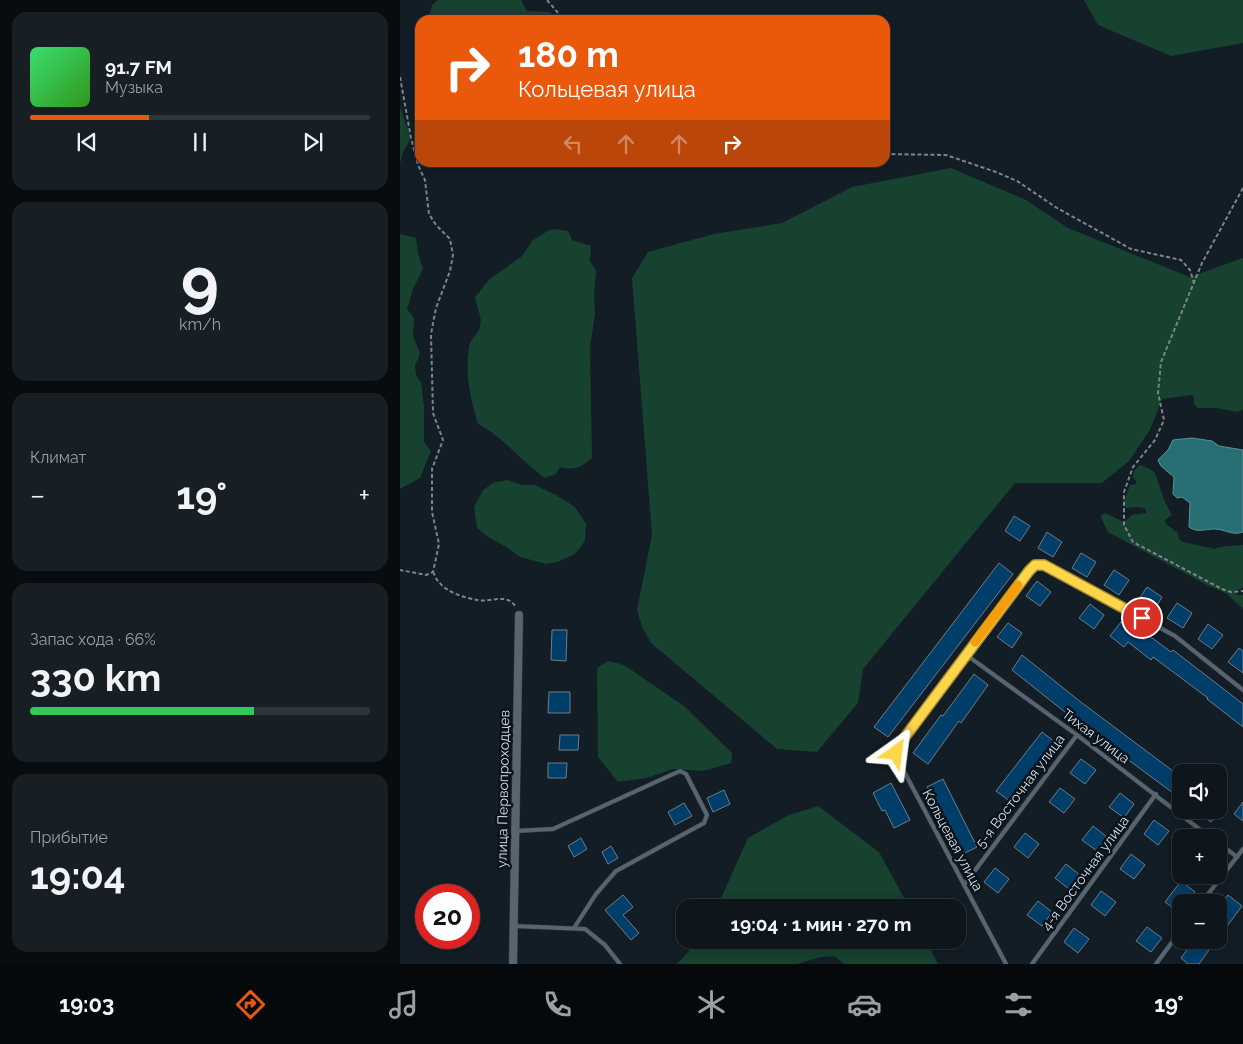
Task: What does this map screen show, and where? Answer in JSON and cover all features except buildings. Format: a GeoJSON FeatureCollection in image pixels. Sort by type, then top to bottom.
{"type":"FeatureCollection","features":[{"type":"Feature","properties":{"kind":"street","name":"улица Первопроходцев"},"geometry":{"type":"LineString","coordinates":[[513,964],[519,615]]}},
{"type":"Feature","properties":{"kind":"lane","name":"Кольцевая улица"},"geometry":{"type":"LineString","coordinates":[[1006,964],[896,753],[899,745],[965,654],[1029,571],[1035,565],[1044,565],[1175,636],[1243,690]]}},
{"type":"Feature","properties":{"kind":"lane","name":"Тихая улица"},"geometry":{"type":"LineString","coordinates":[[965,654],[1156,794],[1200,829]]}},
{"type":"Feature","properties":{"kind":"lane","name":"5-я Восточная улица"},"geometry":{"type":"LineString","coordinates":[[964,885],[1076,735]]}},
{"type":"Feature","properties":{"kind":"lane"},"geometry":{"type":"LineString","coordinates":[[515,831],[553,829],[670,774],[680,772],[686,774],[707,815],[704,823],[616,871],[596,894],[574,928]]}},
{"type":"Feature","properties":{"kind":"lane","name":"4-я Восточная улица"},"geometry":{"type":"LineString","coordinates":[[1032,964],[1156,794]]}},
{"type":"Feature","properties":{"kind":"lane"},"geometry":{"type":"LineString","coordinates":[[1227,849],[1237,857]]}},
{"type":"Feature","properties":{"kind":"lane"},"geometry":{"type":"LineString","coordinates":[[1208,894],[1243,849]]}},
{"type":"Feature","properties":{"kind":"lane"},"geometry":{"type":"LineString","coordinates":[[514,926],[585,930],[605,945],[620,964]]}},
{"type":"Feature","properties":{"kind":"lane"},"geometry":{"type":"LineString","coordinates":[[1156,964],[1172,942]]}},
{"type":"Feature","properties":{"kind":"path"},"geometry":{"type":"LineString","coordinates":[[547,0],[560,15]]}},
{"type":"Feature","properties":{"kind":"path"},"geometry":{"type":"LineString","coordinates":[[400,77],[415,153]]}},
{"type":"Feature","properties":{"kind":"path"},"geometry":{"type":"LineString","coordinates":[[890,154],[946,155],[996,172],[1017,181],[1058,208],[1131,249],[1181,260],[1190,270],[1194,283]]}},
{"type":"Feature","properties":{"kind":"path"},"geometry":{"type":"LineString","coordinates":[[419,167],[425,180],[429,214],[436,225],[450,239],[453,255],[450,271],[436,308],[431,334],[433,413],[443,440],[432,469],[432,512],[439,544],[433,572],[438,582],[448,590],[478,600],[502,598],[510,600],[515,605],[519,615]]}},
{"type":"Feature","properties":{"kind":"path"},"geometry":{"type":"LineString","coordinates":[[1243,188],[1202,263],[1161,362],[1158,393],[1164,420],[1155,440],[1134,467],[1124,492],[1124,525],[1133,542],[1222,589],[1231,592],[1243,591]]}},
{"type":"Feature","properties":{"kind":"path"},"geometry":{"type":"LineString","coordinates":[[400,570],[426,575],[433,572]]}},
{"type":"Feature","properties":{"kind":"green space"},"geometry":{"type":"Polygon","coordinates":[[[438,0],[521,0],[527,11],[550,12],[553,15],[429,15],[432,5],[438,0]]]}},
{"type":"Feature","properties":{"kind":"green space"},"geometry":{"type":"Polygon","coordinates":[[[1084,0],[1243,0],[1243,43],[1171,56],[1098,25],[1084,0]]]}},
{"type":"Feature","properties":{"kind":"green space"},"geometry":{"type":"Polygon","coordinates":[[[400,107],[411,138],[403,152],[400,163],[400,107]]]}},
{"type":"Feature","properties":{"kind":"green space"},"geometry":{"type":"Polygon","coordinates":[[[951,168],[1026,200],[1068,228],[1190,277],[1243,258],[1243,409],[1238,412],[1216,408],[1198,408],[1194,404],[1194,396],[1191,395],[1162,399],[1150,430],[1129,461],[1102,483],[1015,483],[863,669],[858,703],[817,752],[777,749],[651,643],[642,627],[637,610],[652,535],[632,278],[648,252],[714,234],[782,223],[852,187],[951,168]]]}},
{"type":"Feature","properties":{"kind":"green space"},"geometry":{"type":"Polygon","coordinates":[[[549,230],[568,231],[572,240],[591,246],[590,261],[596,271],[595,313],[590,348],[592,458],[578,467],[570,469],[560,467],[556,474],[545,478],[504,442],[478,424],[469,386],[468,357],[470,344],[481,323],[475,297],[490,279],[522,256],[532,241],[549,230]]]}},
{"type":"Feature","properties":{"kind":"green space"},"geometry":{"type":"Polygon","coordinates":[[[400,234],[416,238],[423,269],[413,289],[407,309],[414,318],[413,334],[419,352],[415,364],[416,375],[421,383],[424,406],[424,442],[431,451],[420,478],[400,489],[400,234]]]}},
{"type":"Feature","properties":{"kind":"green space"},"geometry":{"type":"Polygon","coordinates":[[[1140,465],[1155,473],[1165,502],[1172,515],[1165,520],[1166,524],[1178,533],[1179,539],[1183,542],[1215,549],[1225,546],[1243,545],[1243,588],[1233,591],[1238,595],[1243,595],[1243,609],[1226,593],[1209,586],[1108,532],[1101,518],[1101,515],[1105,513],[1124,522],[1132,515],[1146,513],[1146,509],[1139,507],[1125,507],[1124,502],[1130,485],[1136,484],[1133,477],[1134,471],[1140,465]]]}},
{"type":"Feature","properties":{"kind":"green space"},"geometry":{"type":"Polygon","coordinates":[[[507,480],[522,485],[535,485],[575,507],[586,524],[585,541],[575,554],[557,562],[546,564],[520,557],[477,528],[474,507],[483,490],[493,483],[507,480]]]}},
{"type":"Feature","properties":{"kind":"green space"},"geometry":{"type":"Polygon","coordinates":[[[608,661],[624,665],[684,706],[732,753],[731,763],[703,771],[673,769],[647,778],[618,782],[598,757],[597,668],[608,661]]]}},
{"type":"Feature","properties":{"kind":"green space"},"geometry":{"type":"Polygon","coordinates":[[[818,806],[879,852],[905,899],[721,899],[748,838],[789,815],[818,806]]]}},
{"type":"Feature","properties":{"kind":"green space"},"geometry":{"type":"Polygon","coordinates":[[[691,949],[930,949],[938,964],[844,964],[834,956],[821,957],[797,964],[677,964],[691,949]]]}},
{"type":"Feature","properties":{"kind":"water"},"geometry":{"type":"Polygon","coordinates":[[[1192,438],[1212,441],[1219,446],[1243,450],[1243,532],[1235,533],[1218,529],[1198,530],[1189,527],[1190,503],[1182,497],[1177,498],[1173,494],[1174,477],[1161,466],[1158,460],[1168,450],[1173,440],[1192,438]]]}},
{"type":"Feature","properties":{"kind":"slow traffic"},"geometry":{"type":"LineString","coordinates":[[975,642],[1018,585]]}},
{"type":"Feature","properties":{"kind":"route"},"geometry":{"type":"LineString","coordinates":[[896,753],[899,745],[965,654],[1035,565],[1044,565],[1142,618]]}}]}
